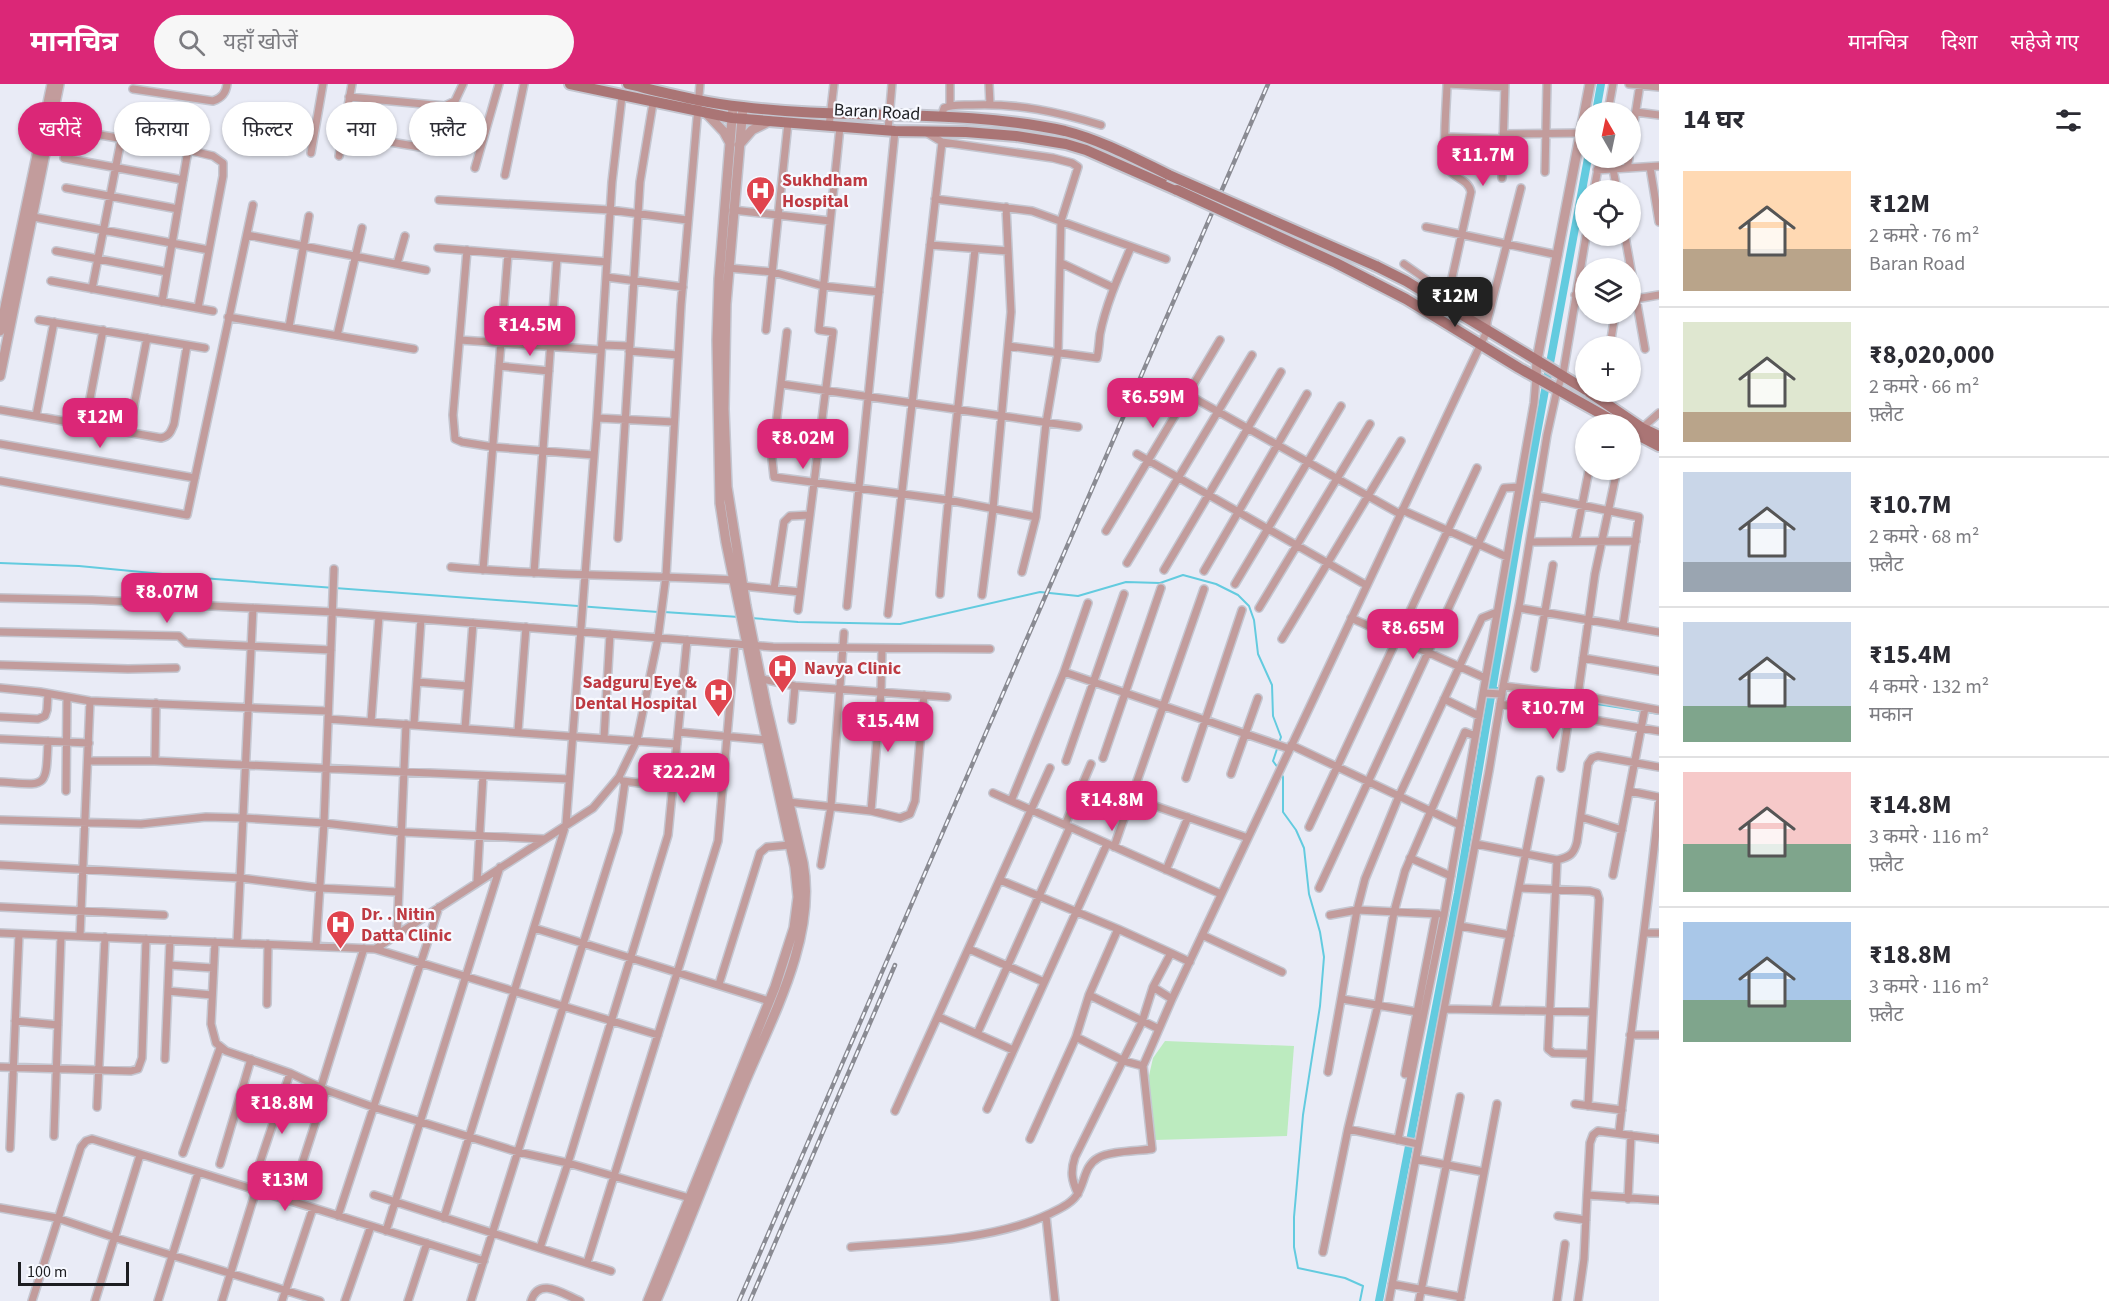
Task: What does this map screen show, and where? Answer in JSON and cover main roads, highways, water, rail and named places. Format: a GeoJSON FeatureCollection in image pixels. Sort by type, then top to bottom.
{"type":"FeatureCollection","features":[{"type":"Feature","properties":{"kind":"main road","name":"Baran Road"},"geometry":{"type":"LineString","coordinates":[[570,84],[736,119],[834,127],[1016,136],[1066,144],[1086,150],[1336,263],[1406,299],[1556,389],[1593,414]]}},
{"type":"Feature","properties":{"kind":"main road","name":"Baran Road"},"geometry":{"type":"LineString","coordinates":[[628,84],[658,87],[698,99],[738,107],[941,117],[993,121],[1065,132],[1096,142],[1376,266],[1487,326],[1575,383]]}},
{"type":"Feature","properties":{"kind":"main road"},"geometry":{"type":"LineString","coordinates":[[1603,402],[1642,428],[1659,436]]}},
{"type":"Feature","properties":{"kind":"main road"},"geometry":{"type":"LineString","coordinates":[[1641,437],[1659,446]]}},
{"type":"Feature","properties":{"kind":"waterway"},"geometry":{"type":"LineString","coordinates":[[1598,102],[1601,84]]}},
{"type":"Feature","properties":{"kind":"waterway"},"geometry":{"type":"LineString","coordinates":[[1379,1301],[1458,893],[1518,536],[1586,168]]}},
{"type":"Feature","properties":{"kind":"waterway"},"geometry":{"type":"LineString","coordinates":[[0,563],[79,566],[215,579],[658,612]]}},
{"type":"Feature","properties":{"kind":"waterway"},"geometry":{"type":"LineString","coordinates":[[751,618],[798,622],[900,624],[1040,592],[1078,596],[1126,582],[1160,583],[1183,575],[1216,584],[1238,595],[1249,606],[1254,620],[1258,654],[1272,685],[1273,716],[1281,737],[1273,761],[1278,768]]}},
{"type":"Feature","properties":{"kind":"waterway"},"geometry":{"type":"LineString","coordinates":[[664,612],[739,617]]}},
{"type":"Feature","properties":{"kind":"waterway"},"geometry":{"type":"LineString","coordinates":[[1493,687],[1502,689]]}},
{"type":"Feature","properties":{"kind":"waterway"},"geometry":{"type":"LineString","coordinates":[[1514,691],[1641,711]]}},
{"type":"Feature","properties":{"kind":"waterway"},"geometry":{"type":"LineString","coordinates":[[1647,712],[1659,714]]}},
{"type":"Feature","properties":{"kind":"waterway"},"geometry":{"type":"LineString","coordinates":[[1281,773],[1283,812],[1296,830],[1304,848],[1309,894],[1320,932],[1324,957],[1320,1006],[1303,1115],[1294,1217],[1294,1247],[1298,1268],[1345,1278],[1363,1286],[1360,1301]]}},
{"type":"Feature","properties":{"kind":"railway"},"geometry":{"type":"LineString","coordinates":[[739,1301],[1268,84]]}},
{"type":"Feature","properties":{"kind":"railway"},"geometry":{"type":"LineString","coordinates":[[750,1301],[895,965]]}},
{"type":"Feature","properties":{"kind":"place","name":"Sukhdham Hospital"},"geometry":{"type":"Point","coordinates":[761,216]}},
{"type":"Feature","properties":{"kind":"place","name":"Navya Clinic"},"geometry":{"type":"Point","coordinates":[783,694]}},
{"type":"Feature","properties":{"kind":"place","name":"Sadguru Eye & Dental Hospital"},"geometry":{"type":"Point","coordinates":[718,718]}},
{"type":"Feature","properties":{"kind":"place","name":"Dr. . Nitin Datta Clinic"},"geometry":{"type":"Point","coordinates":[340,950]}}]}
